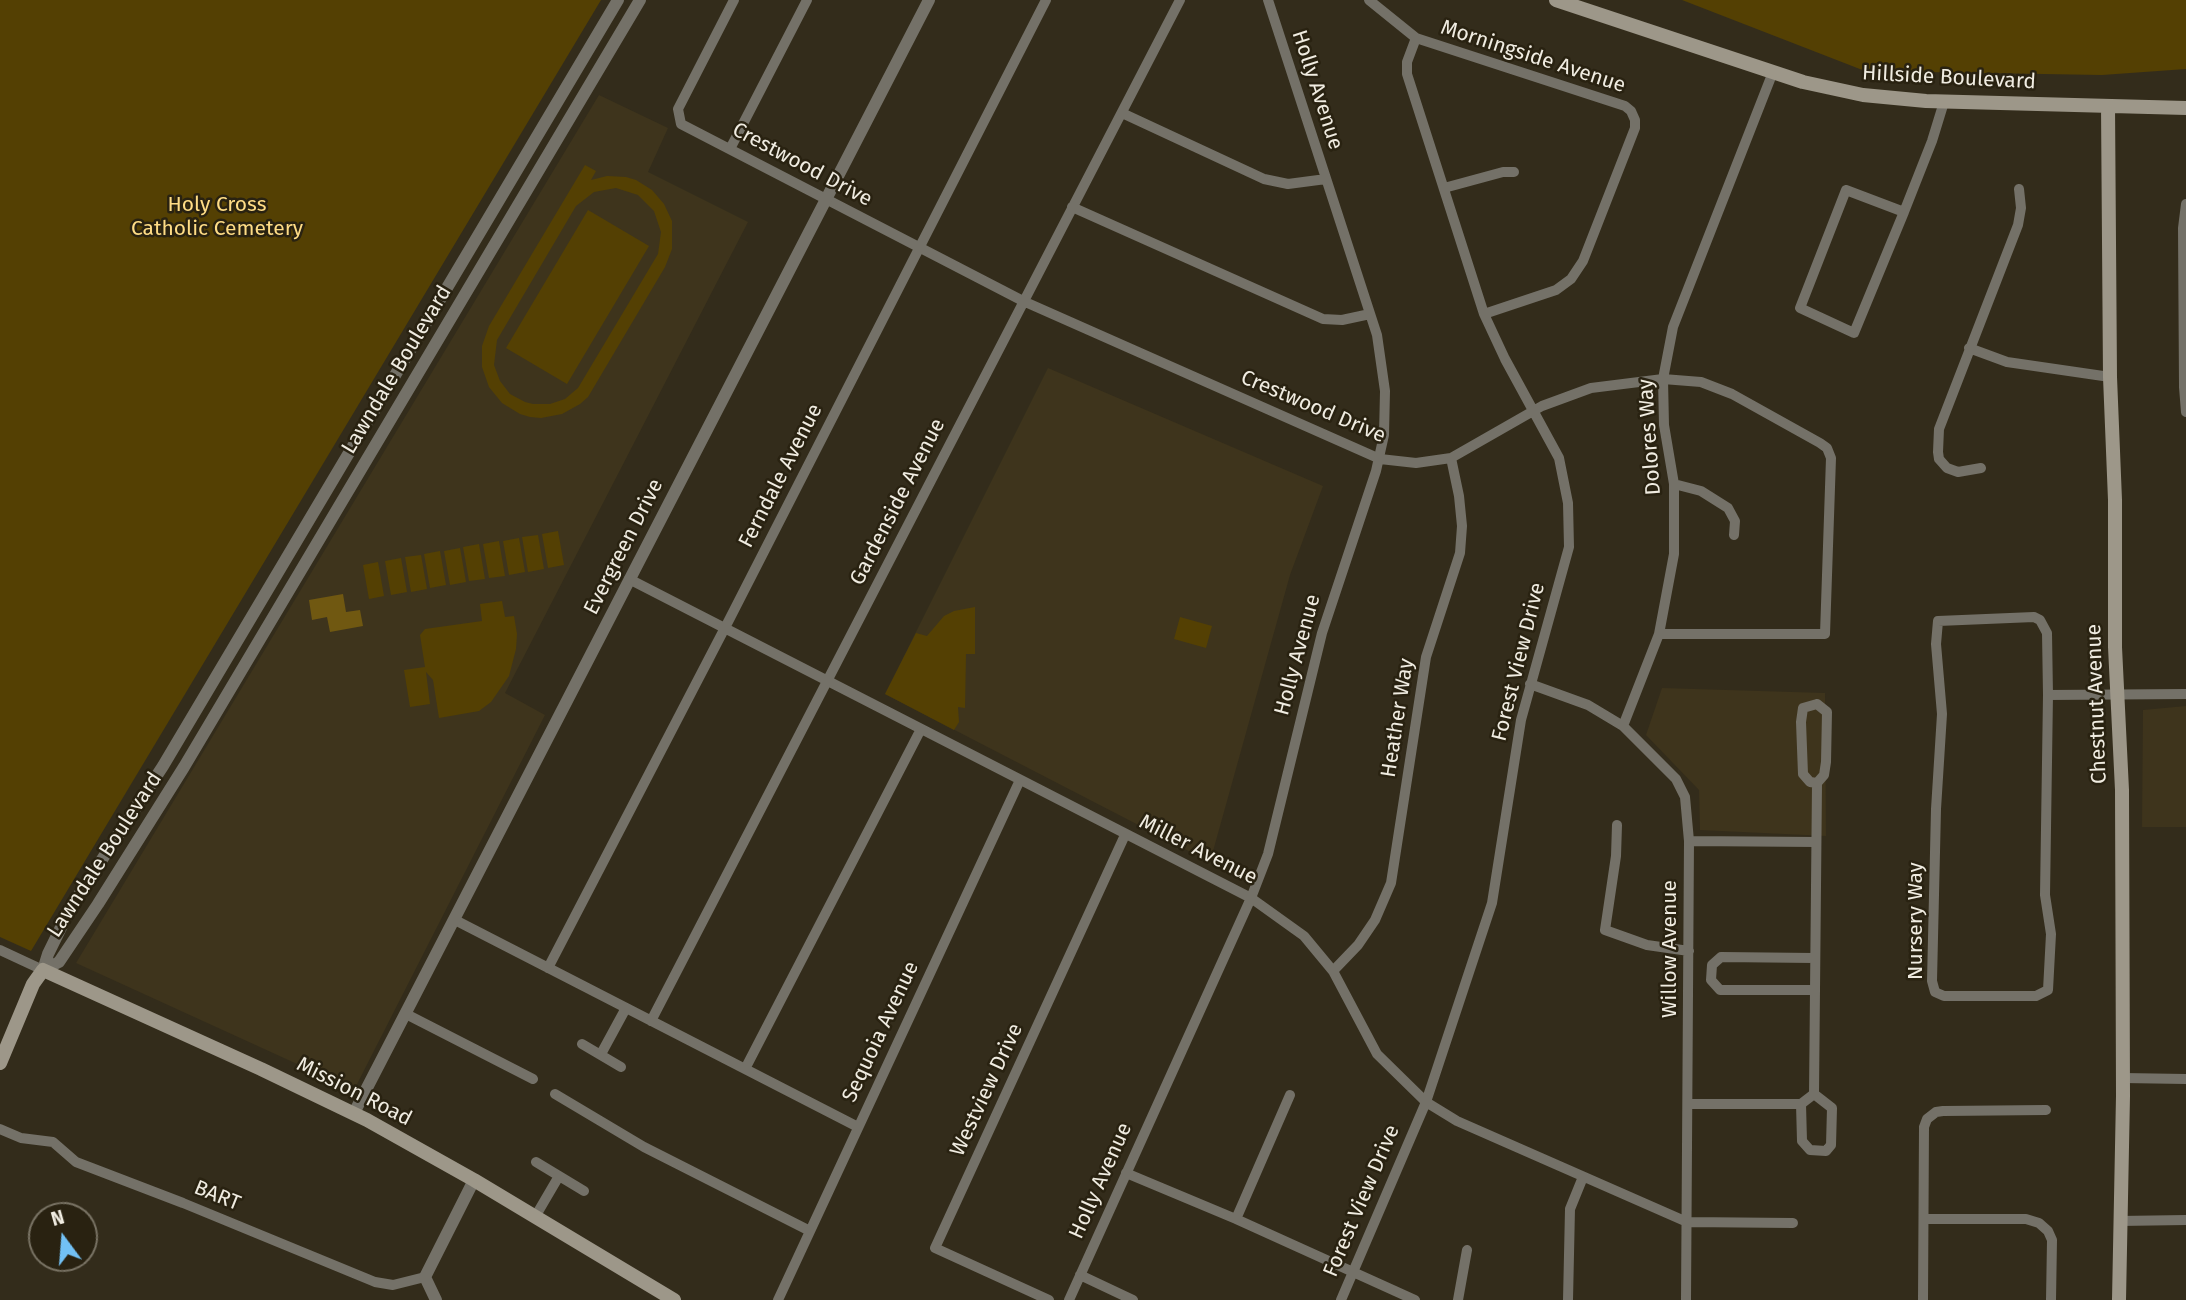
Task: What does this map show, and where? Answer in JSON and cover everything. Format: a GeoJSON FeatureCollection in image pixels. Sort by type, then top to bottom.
{"type":"FeatureCollection","features":[{"type":"Feature","properties":{"kind":"main road","name":"Hillside Boulevard"},"geometry":{"type":"LineString","coordinates":[[1556,0],[1818,86],[1863,95],[1944,102],[2186,108]]}},
{"type":"Feature","properties":{"kind":"main road","name":"Chestnut Avenue"},"geometry":{"type":"LineString","coordinates":[[2108,106],[2110,377],[2115,475],[2115,647],[2122,790],[2123,1078],[2119,1300]]}},
{"type":"Feature","properties":{"kind":"main road"},"geometry":{"type":"LineString","coordinates":[[0,1063],[33,984],[43,970]]}},
{"type":"Feature","properties":{"kind":"main road","name":"Mission Road"},"geometry":{"type":"LineString","coordinates":[[43,970],[354,1113],[474,1180],[674,1300]]}},
{"type":"Feature","properties":{"kind":"street","name":"Lawndale Boulevard"},"geometry":{"type":"LineString","coordinates":[[43,970],[52,944],[71,907],[163,766],[618,0]]}},
{"type":"Feature","properties":{"kind":"street","name":"Lawndale Boulevard"},"geometry":{"type":"LineString","coordinates":[[43,970],[59,962],[178,776],[640,0]]}},
{"type":"Feature","properties":{"kind":"street","name":"Crestwood Drive"},"geometry":{"type":"LineString","coordinates":[[734,0],[678,109],[681,124],[1023,301],[1380,459],[1416,463],[1451,458],[1532,410],[1591,388],[1662,379],[1701,382],[1732,394],[1826,448],[1831,458],[1825,634],[1659,634]]}},
{"type":"Feature","properties":{"kind":"street"},"geometry":{"type":"LineString","coordinates":[[730,149],[807,0]]}},
{"type":"Feature","properties":{"kind":"street","name":"Evergreen Drive"},"geometry":{"type":"LineString","coordinates":[[354,1113],[929,0]]}},
{"type":"Feature","properties":{"kind":"street","name":"Ferndale Avenue"},"geometry":{"type":"LineString","coordinates":[[548,968],[1046,0]]}},
{"type":"Feature","properties":{"kind":"street","name":"Gardenside Avenue"},"geometry":{"type":"LineString","coordinates":[[651,1021],[1180,0]]}},
{"type":"Feature","properties":{"kind":"street","name":"Holly Avenue"},"geometry":{"type":"LineString","coordinates":[[1069,1300],[1251,898],[1268,854],[1324,626],[1380,459],[1385,425],[1381,355],[1268,0]]}},
{"type":"Feature","properties":{"kind":"street","name":"Morningside Avenue"},"geometry":{"type":"LineString","coordinates":[[1369,0],[1416,38],[1625,106],[1635,120],[1635,128],[1583,261],[1571,279],[1556,290],[1484,314]]}},
{"type":"Feature","properties":{"kind":"street","name":"Forest View Drive"},"geometry":{"type":"LineString","coordinates":[[1341,1300],[1426,1102],[1492,903],[1521,720],[1569,547],[1569,503],[1559,458],[1505,359],[1484,314],[1407,74],[1406,62],[1416,38]]}},
{"type":"Feature","properties":{"kind":"street","name":"Dolores Way"},"geometry":{"type":"LineString","coordinates":[[1623,726],[1659,634],[1674,554],[1674,484],[1664,425],[1662,379],[1673,327],[1773,72]]}},
{"type":"Feature","properties":{"kind":"street"},"geometry":{"type":"LineString","coordinates":[[1904,212],[1846,190],[1800,308],[1854,333],[1904,212],[1933,141],[1944,102]]}},
{"type":"Feature","properties":{"kind":"street"},"geometry":{"type":"LineString","coordinates":[[1122,113],[1264,179],[1288,184],[1326,179]]}},
{"type":"Feature","properties":{"kind":"street"},"geometry":{"type":"LineString","coordinates":[[1444,188],[1503,172],[1514,172]]}},
{"type":"Feature","properties":{"kind":"street"},"geometry":{"type":"LineString","coordinates":[[1981,468],[1952,471],[1939,459],[1937,445],[1941,421],[2018,225],[2021,208],[2019,189]]}},
{"type":"Feature","properties":{"kind":"street"},"geometry":{"type":"LineString","coordinates":[[2186,204],[2183,228],[2186,412]]}},
{"type":"Feature","properties":{"kind":"street"},"geometry":{"type":"LineString","coordinates":[[1072,207],[1323,318],[1342,320],[1370,314]]}},
{"type":"Feature","properties":{"kind":"street"},"geometry":{"type":"LineString","coordinates":[[1969,348],[2007,362],[2110,377]]}},
{"type":"Feature","properties":{"kind":"street","name":"Heather Way"},"geometry":{"type":"LineString","coordinates":[[1333,971],[1375,920],[1391,883],[1426,657],[1460,553],[1462,526],[1451,458]]}},
{"type":"Feature","properties":{"kind":"street"},"geometry":{"type":"LineString","coordinates":[[1674,484],[1701,491],[1728,508],[1735,521],[1734,535]]}},
{"type":"Feature","properties":{"kind":"street","name":"Miller Avenue"},"geometry":{"type":"LineString","coordinates":[[629,579],[1251,898],[1304,936],[1333,971],[1377,1054],[1426,1102],[1457,1121],[1687,1222]]}},
{"type":"Feature","properties":{"kind":"street","name":"Nursery Way"},"geometry":{"type":"LineString","coordinates":[[2034,617],[2040,620],[2047,633],[2048,695],[2045,895],[2051,934],[2048,990],[2036,996],[1940,995],[1935,992],[1932,981],[1936,809],[1942,714],[1936,644],[1938,621],[2034,617]]}},
{"type":"Feature","properties":{"kind":"street","name":"Willow Avenue"},"geometry":{"type":"LineString","coordinates":[[1530,684],[1588,705],[1623,726],[1676,779],[1685,797],[1689,841],[1686,1300]]}},
{"type":"Feature","properties":{"kind":"street"},"geometry":{"type":"LineString","coordinates":[[2048,695],[2186,694]]}},
{"type":"Feature","properties":{"kind":"street"},"geometry":{"type":"LineString","coordinates":[[1814,1094],[1817,783],[1824,775],[1826,762],[1827,712],[1816,704],[1803,708],[1801,722],[1803,774],[1810,782],[1817,783]]}},
{"type":"Feature","properties":{"kind":"street"},"geometry":{"type":"LineString","coordinates":[[745,1069],[921,729]]}},
{"type":"Feature","properties":{"kind":"street","name":"Sequoia Avenue"},"geometry":{"type":"LineString","coordinates":[[778,1300],[1020,780]]}},
{"type":"Feature","properties":{"kind":"street"},"geometry":{"type":"LineString","coordinates":[[1617,825],[1616,856],[1605,930],[1647,945],[1689,951]]}},
{"type":"Feature","properties":{"kind":"street","name":"Westview Drive"},"geometry":{"type":"LineString","coordinates":[[1049,1300],[935,1248],[1125,835]]}},
{"type":"Feature","properties":{"kind":"street"},"geometry":{"type":"LineString","coordinates":[[1689,841],[1816,842]]}},
{"type":"Feature","properties":{"kind":"street"},"geometry":{"type":"LineString","coordinates":[[455,920],[858,1127]]}},
{"type":"Feature","properties":{"kind":"street","name":"Mission Road"},"geometry":{"type":"LineString","coordinates":[[0,950],[43,970]]}},
{"type":"Feature","properties":{"kind":"street"},"geometry":{"type":"LineString","coordinates":[[1814,958],[1721,957],[1712,965],[1711,980],[1720,990],[1814,990]]}},
{"type":"Feature","properties":{"kind":"street"},"geometry":{"type":"LineString","coordinates":[[601,1055],[626,1008]]}},
{"type":"Feature","properties":{"kind":"street"},"geometry":{"type":"LineString","coordinates":[[406,1014],[533,1079]]}},
{"type":"Feature","properties":{"kind":"street"},"geometry":{"type":"LineString","coordinates":[[582,1044],[621,1067]]}},
{"type":"Feature","properties":{"kind":"street"},"geometry":{"type":"LineString","coordinates":[[2123,1078],[2186,1079]]}},
{"type":"Feature","properties":{"kind":"street"},"geometry":{"type":"LineString","coordinates":[[555,1094],[644,1147],[810,1231]]}},
{"type":"Feature","properties":{"kind":"street"},"geometry":{"type":"LineString","coordinates":[[1801,1104],[1802,1141],[1810,1150],[1826,1151],[1832,1145],[1832,1108],[1814,1094]]}},
{"type":"Feature","properties":{"kind":"street"},"geometry":{"type":"LineString","coordinates":[[1688,1104],[1801,1104],[1814,1094]]}},
{"type":"Feature","properties":{"kind":"street"},"geometry":{"type":"LineString","coordinates":[[1236,1219],[1290,1095]]}},
{"type":"Feature","properties":{"kind":"street"},"geometry":{"type":"LineString","coordinates":[[1923,1300],[1924,1126],[1931,1114],[1943,1111],[2046,1110]]}},
{"type":"Feature","properties":{"kind":"street","name":"BART"},"geometry":{"type":"LineString","coordinates":[[0,1129],[21,1138],[53,1142],[76,1162],[375,1282],[393,1285],[425,1277]]}},
{"type":"Feature","properties":{"kind":"street"},"geometry":{"type":"LineString","coordinates":[[536,1162],[584,1191]]}},
{"type":"Feature","properties":{"kind":"street"},"geometry":{"type":"LineString","coordinates":[[1126,1172],[1415,1300]]}},
{"type":"Feature","properties":{"kind":"street"},"geometry":{"type":"LineString","coordinates":[[535,1217],[559,1176]]}},
{"type":"Feature","properties":{"kind":"street"},"geometry":{"type":"LineString","coordinates":[[1568,1300],[1570,1209],[1583,1177]]}},
{"type":"Feature","properties":{"kind":"street"},"geometry":{"type":"LineString","coordinates":[[436,1300],[425,1277],[474,1180]]}},
{"type":"Feature","properties":{"kind":"street"},"geometry":{"type":"LineString","coordinates":[[1924,1219],[2026,1219],[2039,1223],[2048,1231],[2052,1240],[2051,1300]]}},
{"type":"Feature","properties":{"kind":"street"},"geometry":{"type":"LineString","coordinates":[[2119,1221],[2186,1220]]}},
{"type":"Feature","properties":{"kind":"street"},"geometry":{"type":"LineString","coordinates":[[1687,1222],[1793,1223]]}},
{"type":"Feature","properties":{"kind":"street"},"geometry":{"type":"LineString","coordinates":[[1458,1300],[1467,1250]]}},
{"type":"Feature","properties":{"kind":"street"},"geometry":{"type":"LineString","coordinates":[[1080,1275],[1133,1300]]}},
{"type":"Feature","properties":{"kind":"shaded area"},"geometry":{"type":"Polygon","coordinates":[[[599,95],[668,128],[648,172],[748,222],[505,693],[545,715],[354,1090],[76,963],[599,95]]]}},
{"type":"Feature","properties":{"kind":"shaded area"},"geometry":{"type":"Polygon","coordinates":[[[1048,368],[1323,486],[1290,575],[1210,862],[885,694],[1048,368]]]}},
{"type":"Feature","properties":{"kind":"shaded area"},"geometry":{"type":"Polygon","coordinates":[[[343,594],[346,612],[360,610],[363,626],[330,632],[327,617],[312,620],[309,600],[343,594]]]}},
{"type":"Feature","properties":{"kind":"shaded area"},"geometry":{"type":"Polygon","coordinates":[[[1662,688],[1825,693],[1826,836],[1700,830],[1699,790],[1646,735],[1662,688]]]}},
{"type":"Feature","properties":{"kind":"shaded area"},"geometry":{"type":"Polygon","coordinates":[[[2186,706],[2186,827],[2142,827],[2143,710],[2186,706]]]}},
{"type":"Feature","properties":{"kind":"green space","name":"Holy Cross Catholic Cemetery"},"geometry":{"type":"Polygon","coordinates":[[[0,0],[601,0],[31,951],[0,937],[0,0]]]}},
{"type":"Feature","properties":{"kind":"green space"},"geometry":{"type":"Polygon","coordinates":[[[1682,0],[2186,0],[2186,69],[2102,75],[1865,71],[1682,0]]]}},
{"type":"Feature","properties":{"kind":"green space"},"geometry":{"type":"Polygon","coordinates":[[[585,165],[596,171],[591,180],[607,176],[636,180],[652,190],[664,204],[672,221],[672,249],[665,267],[588,397],[580,404],[562,414],[541,418],[520,414],[502,403],[489,387],[482,367],[482,346],[489,326],[585,165]],[[616,188],[594,192],[576,206],[497,340],[494,365],[500,381],[510,394],[533,404],[550,404],[565,399],[578,388],[658,254],[661,232],[654,211],[638,195],[616,188]]]}},
{"type":"Feature","properties":{"kind":"green space"},"geometry":{"type":"Polygon","coordinates":[[[588,210],[649,246],[567,384],[506,348],[588,210]]]}},
{"type":"Feature","properties":{"kind":"green space"},"geometry":{"type":"Polygon","coordinates":[[[558,531],[564,565],[548,568],[542,534],[558,531]]]}},
{"type":"Feature","properties":{"kind":"green space"},"geometry":{"type":"Polygon","coordinates":[[[538,535],[544,569],[528,572],[522,537],[538,535]]]}},
{"type":"Feature","properties":{"kind":"green space"},"geometry":{"type":"Polygon","coordinates":[[[519,538],[525,572],[509,575],[503,541],[519,538]]]}},
{"type":"Feature","properties":{"kind":"green space"},"geometry":{"type":"Polygon","coordinates":[[[499,541],[505,576],[489,578],[483,544],[499,541]]]}},
{"type":"Feature","properties":{"kind":"green space"},"geometry":{"type":"Polygon","coordinates":[[[479,544],[485,579],[469,581],[463,547],[479,544]]]}},
{"type":"Feature","properties":{"kind":"green space"},"geometry":{"type":"Polygon","coordinates":[[[460,548],[466,582],[450,585],[444,551],[460,548]]]}},
{"type":"Feature","properties":{"kind":"green space"},"geometry":{"type":"Polygon","coordinates":[[[440,551],[446,585],[430,588],[424,554],[440,551]]]}},
{"type":"Feature","properties":{"kind":"green space"},"geometry":{"type":"Polygon","coordinates":[[[421,555],[427,589],[411,592],[405,557],[421,555]]]}},
{"type":"Feature","properties":{"kind":"green space"},"geometry":{"type":"Polygon","coordinates":[[[401,558],[407,592],[391,595],[385,561],[401,558]]]}},
{"type":"Feature","properties":{"kind":"green space"},"geometry":{"type":"Polygon","coordinates":[[[378,562],[384,596],[369,599],[363,565],[378,562]]]}},
{"type":"Feature","properties":{"kind":"green space"},"geometry":{"type":"Polygon","coordinates":[[[502,601],[505,617],[514,616],[516,649],[509,676],[491,702],[479,711],[439,718],[433,680],[426,672],[430,704],[410,707],[404,670],[425,667],[420,635],[425,629],[482,621],[480,604],[502,601]]]}},
{"type":"Feature","properties":{"kind":"green space"},"geometry":{"type":"Polygon","coordinates":[[[975,607],[975,654],[966,654],[965,708],[958,707],[959,722],[954,730],[885,694],[916,633],[927,636],[944,616],[975,607]]]}},
{"type":"Feature","properties":{"kind":"green space"},"geometry":{"type":"Polygon","coordinates":[[[1180,617],[1212,626],[1206,648],[1174,639],[1180,617]]]}}]}
